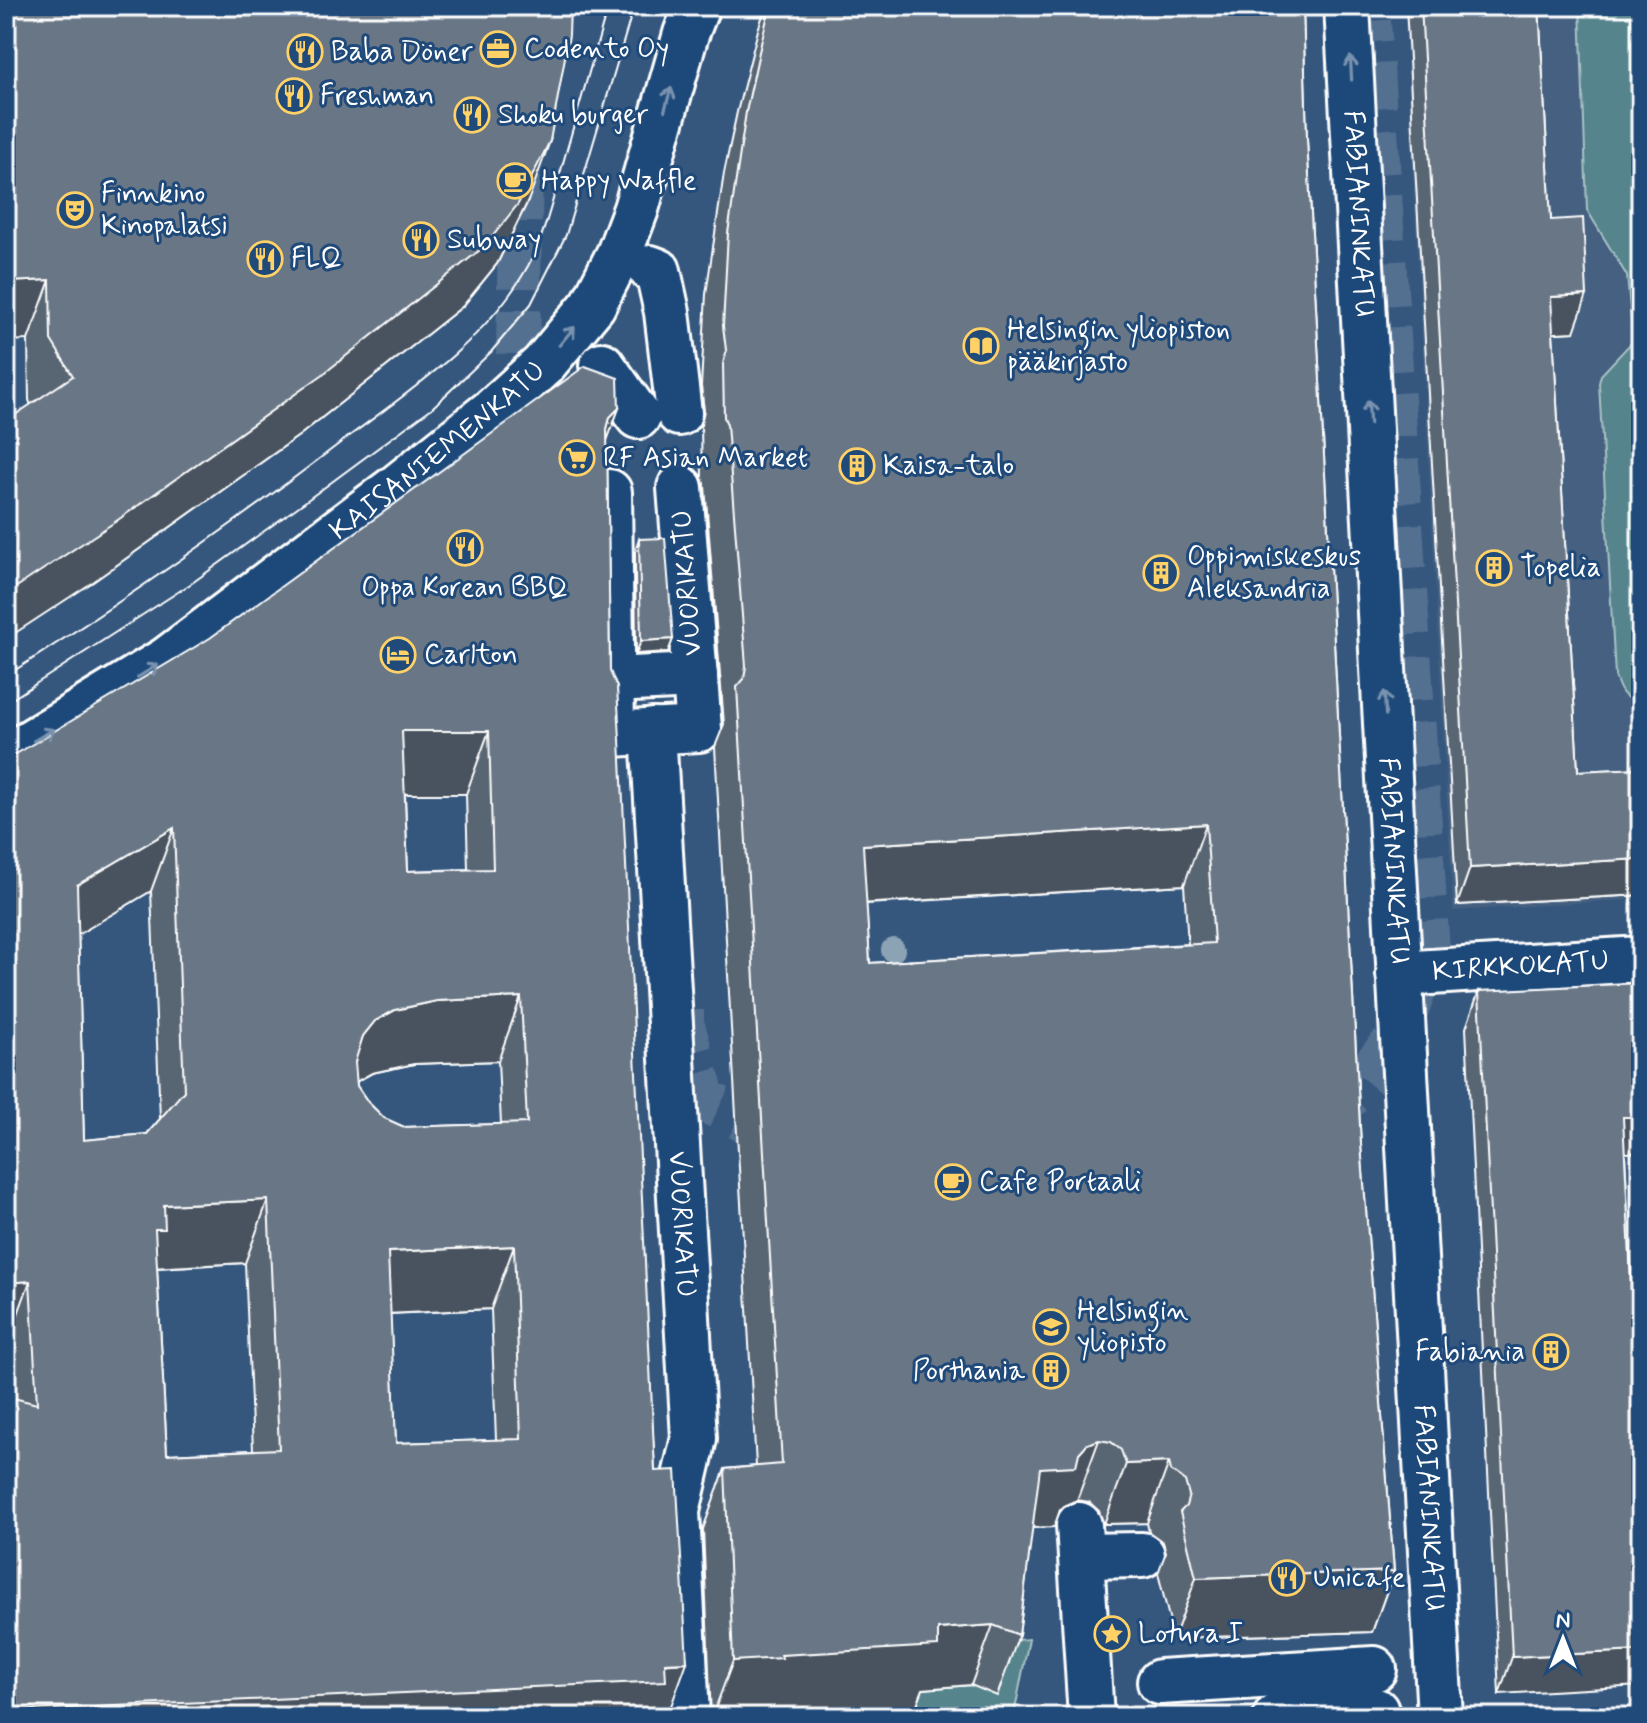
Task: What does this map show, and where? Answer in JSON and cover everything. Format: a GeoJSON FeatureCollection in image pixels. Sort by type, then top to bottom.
{"type":"FeatureCollection","features":[{"type":"Feature","properties":{"kind":"street","name":"KAISANIEMENKATU"},"geometry":{"type":"LineString","coordinates":[[6,757],[166,660],[398,486],[492,411],[543,365],[593,305],[619,254],[636,209],[686,34],[697,6]]}},
{"type":"Feature","properties":{"kind":"street","name":"FABIANINKATU"},"geometry":{"type":"LineString","coordinates":[[1347,6],[1440,1717]]}},
{"type":"Feature","properties":{"kind":"street"},"geometry":{"type":"LineString","coordinates":[[602,365],[629,415],[687,357],[686,312],[658,271],[650,268]]}},
{"type":"Feature","properties":{"kind":"street","name":"VUORIKATU"},"geometry":{"type":"LineString","coordinates":[[609,492],[612,734],[699,729],[680,488]]}},
{"type":"Feature","properties":{"kind":"street"},"geometry":{"type":"LineString","coordinates":[[612,680],[695,676]]}},
{"type":"Feature","properties":{"kind":"street","name":"VUORIKATU"},"geometry":{"type":"LineString","coordinates":[[653,731],[694,1438],[677,1511],[687,1717]]}},
{"type":"Feature","properties":{"kind":"street","name":"KIRKKOKATU"},"geometry":{"type":"LineString","coordinates":[[1399,974],[1641,959]]}},
{"type":"Feature","properties":{"kind":"street"},"geometry":{"type":"LineString","coordinates":[[1142,1555],[1080,1541],[1116,1692],[1375,1690],[1276,1717]]}},
{"type":"Feature","properties":{"kind":"shaded area"},"geometry":{"type":"Polygon","coordinates":[[[1404,6],[1641,6],[1641,899],[1453,911],[1404,6]]]}},
{"type":"Feature","properties":{"kind":"green space"},"geometry":{"type":"Polygon","coordinates":[[[1580,6],[1641,6],[1641,704],[1624,694],[1615,676],[1599,383],[1601,375],[1633,341],[1627,276],[1587,210],[1580,6]]]}},
{"type":"Feature","properties":{"kind":"green space"},"geometry":{"type":"Polygon","coordinates":[[[1029,1639],[1015,1710],[965,1713],[965,1717],[886,1717],[885,1709],[916,1707],[916,1690],[1004,1641],[1029,1639]]]}},
{"type":"Feature","properties":{"kind":"building"},"geometry":{"type":"Polygon","coordinates":[[[6,6],[570,6],[569,35],[550,141],[518,204],[485,246],[322,375],[115,522],[6,594],[6,421],[73,376],[51,340],[50,280],[6,282],[6,6]]]}},
{"type":"Feature","properties":{"kind":"building","name":"Helsingin yliopisto"},"geometry":{"type":"Polygon","coordinates":[[[770,6],[1303,6],[1307,139],[1361,1145],[1394,1571],[1196,1578],[1180,1512],[1186,1506],[1189,1495],[1185,1481],[1171,1471],[1169,1462],[1126,1464],[1121,1450],[1111,1442],[1099,1440],[1087,1444],[1079,1453],[1076,1466],[1040,1468],[1019,1635],[993,1625],[938,1629],[938,1646],[781,1655],[782,1658],[733,1661],[725,1469],[782,1464],[737,687],[744,679],[746,666],[724,417],[723,364],[726,350],[723,326],[728,233],[746,112],[770,6]],[[1206,824],[863,845],[870,963],[1214,943],[1206,824]]]}},
{"type":"Feature","properties":{"kind":"building","name":"Topelia"},"geometry":{"type":"Polygon","coordinates":[[[1421,6],[1539,6],[1551,220],[1583,218],[1587,295],[1551,297],[1578,771],[1641,768],[1641,859],[1470,868],[1421,6]]]}},
{"type":"Feature","properties":{"kind":"building"},"geometry":{"type":"Polygon","coordinates":[[[585,366],[618,378],[619,408],[610,417],[607,429],[610,671],[617,687],[620,739],[655,1471],[676,1470],[687,1662],[665,1663],[666,1681],[6,1711],[6,1396],[37,1404],[30,1281],[6,1283],[6,760],[210,638],[585,366]],[[402,731],[408,871],[493,869],[489,731],[402,731]],[[174,828],[77,885],[84,1140],[147,1134],[184,1091],[174,828]],[[521,997],[437,1001],[395,1010],[375,1021],[363,1036],[355,1062],[357,1086],[368,1102],[384,1118],[404,1127],[527,1123],[521,997]],[[268,1200],[164,1205],[165,1229],[155,1229],[167,1454],[279,1449],[268,1200]],[[514,1246],[388,1252],[396,1443],[521,1439],[514,1246]]]}},
{"type":"Feature","properties":{"kind":"building"},"geometry":{"type":"Polygon","coordinates":[[[665,538],[673,639],[641,641],[639,539],[665,538]]]}},
{"type":"Feature","properties":{"kind":"building","name":"Fabiania"},"geometry":{"type":"Polygon","coordinates":[[[1641,983],[1641,1117],[1623,1117],[1641,1479],[1641,1651],[1512,1657],[1479,991],[1641,983]]]}},
{"type":"Feature","properties":{"kind":"tunnel"},"geometry":{"type":"LineString","coordinates":[[1309,1113],[1348,1097],[1396,1040],[1428,952],[1369,21]]}},
{"type":"Feature","properties":{"kind":"tunnel"},"geometry":{"type":"LineString","coordinates":[[517,420],[521,156]]}},
{"type":"Feature","properties":{"kind":"tunnel"},"geometry":{"type":"LineString","coordinates":[[682,1010],[682,1023],[704,1100],[760,1128],[790,1136]]}},
{"type":"Feature","properties":{"kind":"tram line"},"geometry":{"type":"LineString","coordinates":[[6,676],[262,502],[420,383],[491,318],[511,293],[539,242],[608,6]]}},
{"type":"Feature","properties":{"kind":"tram line"},"geometry":{"type":"LineString","coordinates":[[6,703],[192,583],[306,501],[432,408],[491,352],[531,304],[566,235],[634,6]]}},
{"type":"Feature","properties":{"kind":"place","name":"Codento Oy"},"geometry":{"type":"Point","coordinates":[498,49]}},
{"type":"Feature","properties":{"kind":"place","name":"Baba Döner"},"geometry":{"type":"Point","coordinates":[305,52]}},
{"type":"Feature","properties":{"kind":"place","name":"Freshman"},"geometry":{"type":"Point","coordinates":[294,96]}},
{"type":"Feature","properties":{"kind":"place","name":"Shoku burger"},"geometry":{"type":"Point","coordinates":[472,115]}},
{"type":"Feature","properties":{"kind":"place","name":"Happy Waffle"},"geometry":{"type":"Point","coordinates":[515,181]}},
{"type":"Feature","properties":{"kind":"place","name":"Finnkino Kinopalatsi"},"geometry":{"type":"Point","coordinates":[75,210]}},
{"type":"Feature","properties":{"kind":"place","name":"Subway"},"geometry":{"type":"Point","coordinates":[421,240]}},
{"type":"Feature","properties":{"kind":"place","name":"FLQ"},"geometry":{"type":"Point","coordinates":[265,259]}},
{"type":"Feature","properties":{"kind":"place","name":"Helsingin yliopiston pääkirjasto"},"geometry":{"type":"Point","coordinates":[981,346]}},
{"type":"Feature","properties":{"kind":"place","name":"RF Asian Market"},"geometry":{"type":"Point","coordinates":[577,458]}},
{"type":"Feature","properties":{"kind":"place","name":"Kaisa-talo"},"geometry":{"type":"Point","coordinates":[857,466]}},
{"type":"Feature","properties":{"kind":"place","name":"Oppa Korean BBQ"},"geometry":{"type":"Point","coordinates":[465,548]}},
{"type":"Feature","properties":{"kind":"place","name":"Topelia"},"geometry":{"type":"Point","coordinates":[1494,568]}},
{"type":"Feature","properties":{"kind":"place","name":"Oppimiskeskus Aleksandria"},"geometry":{"type":"Point","coordinates":[1161,573]}},
{"type":"Feature","properties":{"kind":"place","name":"Carlton"},"geometry":{"type":"Point","coordinates":[398,655]}},
{"type":"Feature","properties":{"kind":"place","name":"Cafe Portaali"},"geometry":{"type":"Point","coordinates":[953,1182]}},
{"type":"Feature","properties":{"kind":"place","name":"Helsingin yliopisto"},"geometry":{"type":"Point","coordinates":[1051,1327]}},
{"type":"Feature","properties":{"kind":"place","name":"Fabiania"},"geometry":{"type":"Point","coordinates":[1551,1352]}},
{"type":"Feature","properties":{"kind":"place","name":"Porthania"},"geometry":{"type":"Point","coordinates":[1051,1371]}},
{"type":"Feature","properties":{"kind":"place","name":"Unicafe"},"geometry":{"type":"Point","coordinates":[1287,1578]}},
{"type":"Feature","properties":{"kind":"place","name":"Lotura I"},"geometry":{"type":"Point","coordinates":[1112,1634]}}]}
